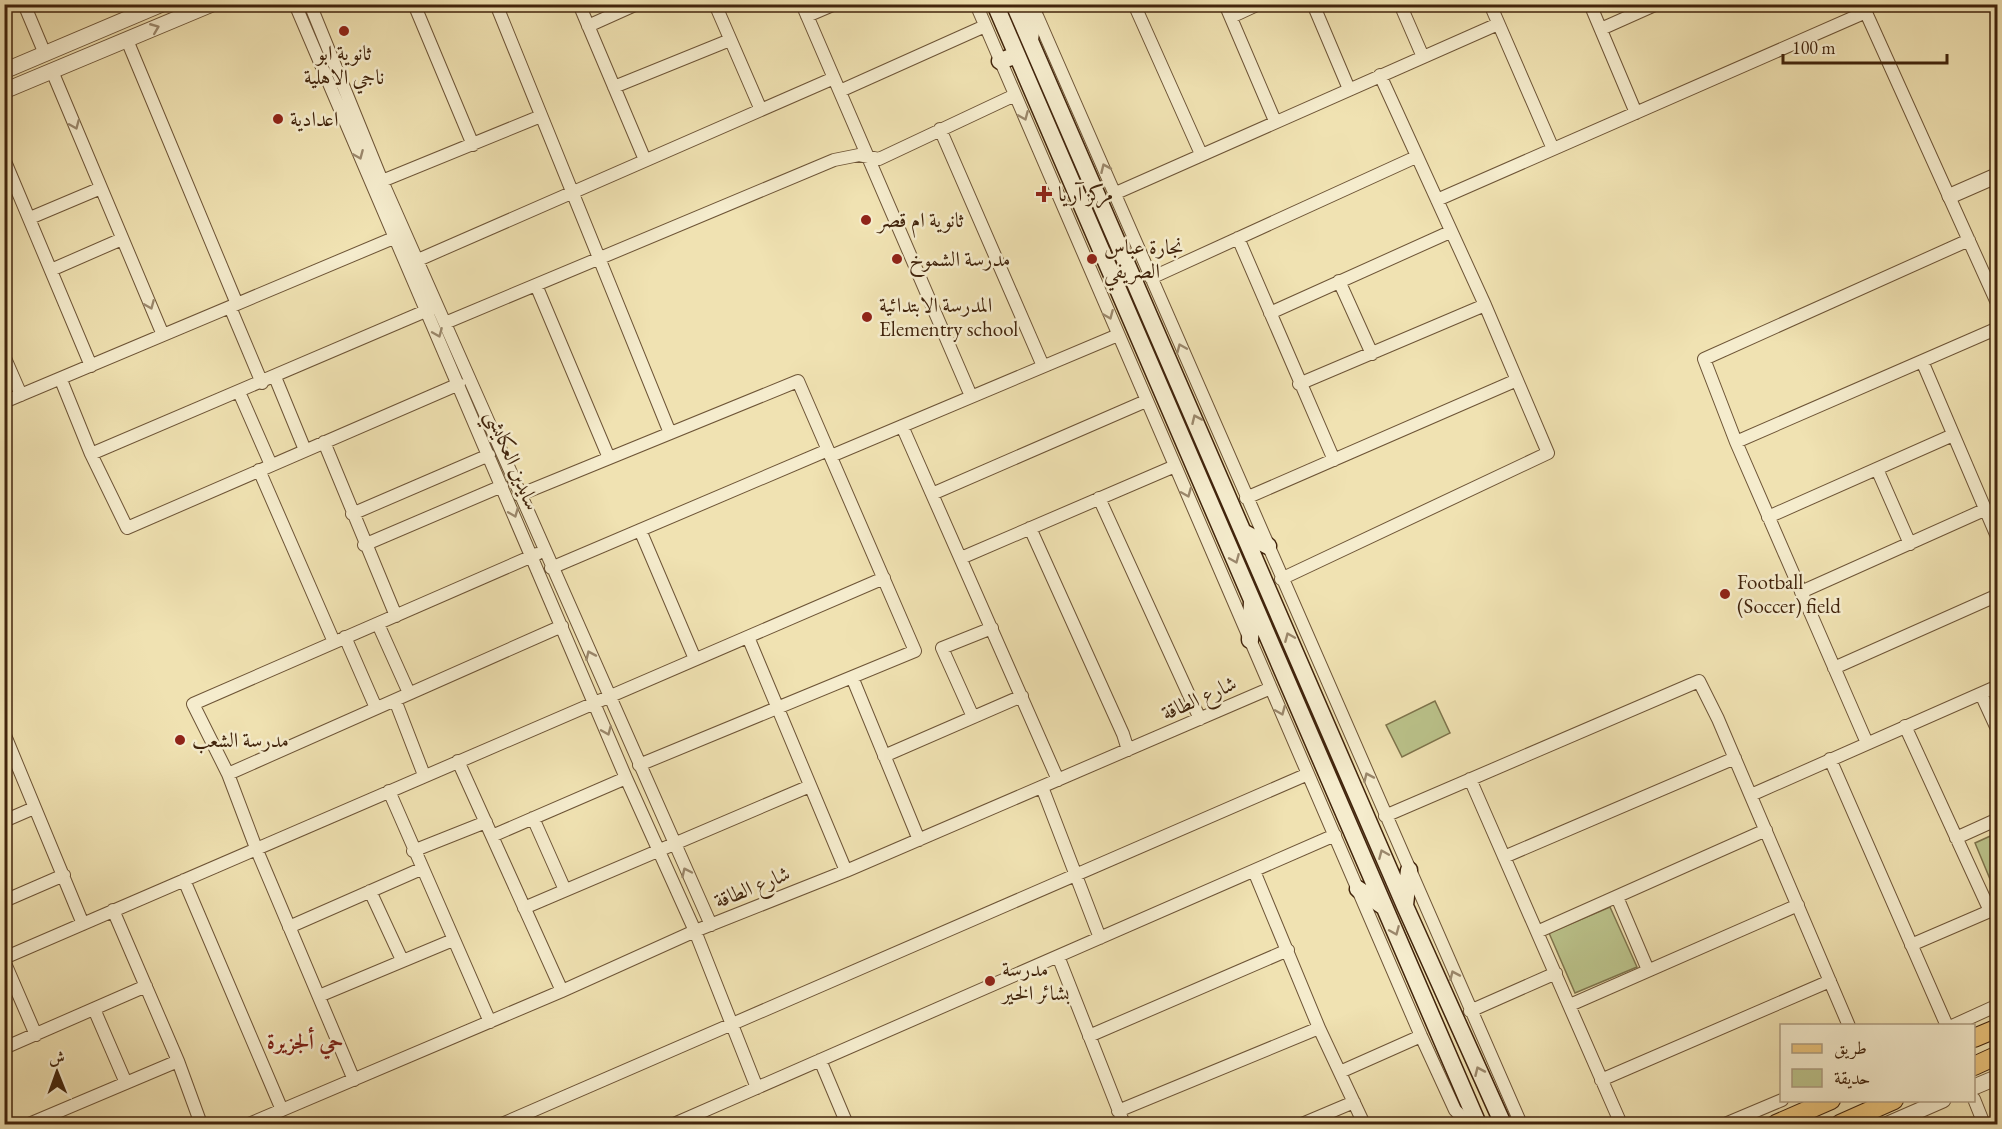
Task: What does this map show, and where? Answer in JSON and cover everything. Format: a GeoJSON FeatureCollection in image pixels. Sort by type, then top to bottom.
{"type":"FeatureCollection","features":[{"type":"Feature","properties":{"kind":"main road"},"geometry":{"type":"LineString","coordinates":[[994,4],[1478,1125]]}},
{"type":"Feature","properties":{"kind":"main road"},"geometry":{"type":"LineString","coordinates":[[1014,4],[1126,261],[1145,283],[1245,533],[1405,906],[1503,1125]]}},
{"type":"Feature","properties":{"kind":"main road"},"geometry":{"type":"LineString","coordinates":[[1030,41],[1033,7]]}},
{"type":"Feature","properties":{"kind":"main road"},"geometry":{"type":"LineString","coordinates":[[1000,61],[1017,55]]}},
{"type":"Feature","properties":{"kind":"main road"},"geometry":{"type":"LineString","coordinates":[[1110,270],[1120,270],[1126,261]]}},
{"type":"Feature","properties":{"kind":"main road"},"geometry":{"type":"LineString","coordinates":[[1123,300],[1128,291],[1145,283]]}},
{"type":"Feature","properties":{"kind":"main road"},"geometry":{"type":"LineString","coordinates":[[1245,533],[1268,546]]}},
{"type":"Feature","properties":{"kind":"main road"},"geometry":{"type":"LineString","coordinates":[[1250,640],[1252,598]]}},
{"type":"Feature","properties":{"kind":"main road"},"geometry":{"type":"LineString","coordinates":[[1405,906],[1409,870]]}},
{"type":"Feature","properties":{"kind":"main road"},"geometry":{"type":"LineString","coordinates":[[1358,889],[1385,908]]}},
{"type":"Feature","properties":{"kind":"main road"},"geometry":{"type":"LineString","coordinates":[[1975,1038],[1998,1028]]}},
{"type":"Feature","properties":{"kind":"main road"},"geometry":{"type":"LineString","coordinates":[[1975,1066],[1998,1055]]}},
{"type":"Feature","properties":{"kind":"main road"},"geometry":{"type":"LineString","coordinates":[[1840,1125],[1892,1102]]}},
{"type":"Feature","properties":{"kind":"main road"},"geometry":{"type":"LineString","coordinates":[[1776,1125],[1824,1103]]}},
{"type":"Feature","properties":{"kind":"main road"},"geometry":{"type":"LineString","coordinates":[[1793,1125],[1811,1116],[1824,1103]]}},
{"type":"Feature","properties":{"kind":"street"},"geometry":{"type":"LineString","coordinates":[[24,4],[45,54]]}},
{"type":"Feature","properties":{"kind":"street"},"geometry":{"type":"LineString","coordinates":[[4,71],[162,4]]}},
{"type":"Feature","properties":{"kind":"street"},"geometry":{"type":"LineString","coordinates":[[4,91],[212,4]]}},
{"type":"Feature","properties":{"kind":"street","name":"سايدين العكايشي"},"geometry":{"type":"LineString","coordinates":[[295,4],[396,237],[433,308],[445,323],[489,455],[626,778],[695,931],[757,1088]]}},
{"type":"Feature","properties":{"kind":"street","name":"سايدين العكايشي"},"geometry":{"type":"LineString","coordinates":[[310,4],[382,182],[417,260],[459,384],[473,402],[519,495],[711,925]]}},
{"type":"Feature","properties":{"kind":"street"},"geometry":{"type":"LineString","coordinates":[[414,4],[472,145]]}},
{"type":"Feature","properties":{"kind":"street"},"geometry":{"type":"LineString","coordinates":[[496,4],[670,433]]}},
{"type":"Feature","properties":{"kind":"street"},"geometry":{"type":"LineString","coordinates":[[579,4],[645,160]]}},
{"type":"Feature","properties":{"kind":"street"},"geometry":{"type":"LineString","coordinates":[[588,26],[637,4]]}},
{"type":"Feature","properties":{"kind":"street"},"geometry":{"type":"LineString","coordinates":[[715,4],[760,110]]}},
{"type":"Feature","properties":{"kind":"street"},"geometry":{"type":"LineString","coordinates":[[835,4],[805,10],[871,158],[971,396]]}},
{"type":"Feature","properties":{"kind":"street"},"geometry":{"type":"LineString","coordinates":[[975,4],[1421,1036],[1455,1110],[1469,1125]]}},
{"type":"Feature","properties":{"kind":"street"},"geometry":{"type":"LineString","coordinates":[[1134,4],[1201,154]]}},
{"type":"Feature","properties":{"kind":"street"},"geometry":{"type":"LineString","coordinates":[[1225,4],[1275,121]]}},
{"type":"Feature","properties":{"kind":"street"},"geometry":{"type":"LineString","coordinates":[[1231,17],[1259,4]]}},
{"type":"Feature","properties":{"kind":"street"},"geometry":{"type":"LineString","coordinates":[[1313,4],[1349,89]]}},
{"type":"Feature","properties":{"kind":"street"},"geometry":{"type":"LineString","coordinates":[[1400,4],[1423,57]]}},
{"type":"Feature","properties":{"kind":"street"},"geometry":{"type":"LineString","coordinates":[[1490,4],[1553,149]]}},
{"type":"Feature","properties":{"kind":"street"},"geometry":{"type":"LineString","coordinates":[[1590,4],[1636,112]]}},
{"type":"Feature","properties":{"kind":"street"},"geometry":{"type":"LineString","coordinates":[[1601,29],[1657,4]]}},
{"type":"Feature","properties":{"kind":"street"},"geometry":{"type":"LineString","coordinates":[[1033,7],[1116,192],[1145,283],[1268,546],[1521,1125]]}},
{"type":"Feature","properties":{"kind":"street"},"geometry":{"type":"LineString","coordinates":[[1437,200],[1864,8],[1969,240],[1993,282],[1998,305]]}},
{"type":"Feature","properties":{"kind":"street"},"geometry":{"type":"LineString","coordinates":[[1116,192],[1498,24]]}},
{"type":"Feature","properties":{"kind":"street"},"geometry":{"type":"LineString","coordinates":[[840,91],[985,26]]}},
{"type":"Feature","properties":{"kind":"street"},"geometry":{"type":"LineString","coordinates":[[84,38],[85,47],[96,53]]}},
{"type":"Feature","properties":{"kind":"street"},"geometry":{"type":"LineString","coordinates":[[127,40],[234,305],[262,383]]}},
{"type":"Feature","properties":{"kind":"street"},"geometry":{"type":"LineString","coordinates":[[614,87],[730,40]]}},
{"type":"Feature","properties":{"kind":"street"},"geometry":{"type":"LineString","coordinates":[[63,47],[70,54],[69,64]]}},
{"type":"Feature","properties":{"kind":"street"},"geometry":{"type":"LineString","coordinates":[[52,71],[163,335]]}},
{"type":"Feature","properties":{"kind":"street"},"geometry":{"type":"LineString","coordinates":[[1281,579],[1548,453],[1485,305],[1380,75]]}},
{"type":"Feature","properties":{"kind":"street"},"geometry":{"type":"LineString","coordinates":[[417,260],[834,78]]}},
{"type":"Feature","properties":{"kind":"street"},"geometry":{"type":"LineString","coordinates":[[445,323],[834,160],[859,155],[879,159],[1015,95]]}},
{"type":"Feature","properties":{"kind":"street"},"geometry":{"type":"LineString","coordinates":[[382,182],[541,116]]}},
{"type":"Feature","properties":{"kind":"street"},"geometry":{"type":"LineString","coordinates":[[940,129],[1044,366]]}},
{"type":"Feature","properties":{"kind":"street"},"geometry":{"type":"LineString","coordinates":[[1145,283],[1416,157]]}},
{"type":"Feature","properties":{"kind":"street"},"geometry":{"type":"LineString","coordinates":[[4,159],[91,366]]}},
{"type":"Feature","properties":{"kind":"street"},"geometry":{"type":"LineString","coordinates":[[1950,196],[1998,175]]}},
{"type":"Feature","properties":{"kind":"street"},"geometry":{"type":"LineString","coordinates":[[30,218],[101,188]]}},
{"type":"Feature","properties":{"kind":"street"},"geometry":{"type":"LineString","coordinates":[[1270,313],[1450,232]]}},
{"type":"Feature","properties":{"kind":"street"},"geometry":{"type":"LineString","coordinates":[[4,402],[61,380],[396,237]]}},
{"type":"Feature","properties":{"kind":"street"},"geometry":{"type":"LineString","coordinates":[[1238,238],[1299,384],[1334,460]]}},
{"type":"Feature","properties":{"kind":"street"},"geometry":{"type":"LineString","coordinates":[[51,270],[122,239]]}},
{"type":"Feature","properties":{"kind":"street"},"geometry":{"type":"LineString","coordinates":[[1867,743],[1736,442],[1704,359],[1969,240]]}},
{"type":"Feature","properties":{"kind":"street"},"geometry":{"type":"LineString","coordinates":[[1339,281],[1371,354]]}},
{"type":"Feature","properties":{"kind":"street"},"geometry":{"type":"LineString","coordinates":[[536,285],[609,458]]}},
{"type":"Feature","properties":{"kind":"street"},"geometry":{"type":"LineString","coordinates":[[1299,384],[1485,305]]}},
{"type":"Feature","properties":{"kind":"street"},"geometry":{"type":"LineString","coordinates":[[91,454],[262,383],[433,308]]}},
{"type":"Feature","properties":{"kind":"street"},"geometry":{"type":"LineString","coordinates":[[1736,442],[1998,328]]}},
{"type":"Feature","properties":{"kind":"street"},"geometry":{"type":"LineString","coordinates":[[551,568],[830,453],[902,426],[1118,335]]}},
{"type":"Feature","properties":{"kind":"street"},"geometry":{"type":"LineString","coordinates":[[4,356],[21,395]]}},
{"type":"Feature","properties":{"kind":"street"},"geometry":{"type":"LineString","coordinates":[[1922,361],[1998,539]]}},
{"type":"Feature","properties":{"kind":"street"},"geometry":{"type":"LineString","coordinates":[[275,377],[305,450]]}},
{"type":"Feature","properties":{"kind":"street"},"geometry":{"type":"LineString","coordinates":[[61,380],[91,454],[127,528],[459,384]]}},
{"type":"Feature","properties":{"kind":"street"},"geometry":{"type":"LineString","coordinates":[[1246,498],[1517,380]]}},
{"type":"Feature","properties":{"kind":"street"},"geometry":{"type":"LineString","coordinates":[[519,495],[798,381],[915,651],[639,765]]}},
{"type":"Feature","properties":{"kind":"street"},"geometry":{"type":"LineString","coordinates":[[239,392],[265,467],[340,639],[376,708]]}},
{"type":"Feature","properties":{"kind":"street"},"geometry":{"type":"LineString","coordinates":[[932,494],[1146,401]]}},
{"type":"Feature","properties":{"kind":"street"},"geometry":{"type":"LineString","coordinates":[[902,426],[1058,780]]}},
{"type":"Feature","properties":{"kind":"street"},"geometry":{"type":"LineString","coordinates":[[1768,517],[1953,435]]}},
{"type":"Feature","properties":{"kind":"street"},"geometry":{"type":"LineString","coordinates":[[324,442],[364,545],[396,616]]}},
{"type":"Feature","properties":{"kind":"street"},"geometry":{"type":"LineString","coordinates":[[352,514],[489,455]]}},
{"type":"Feature","properties":{"kind":"street"},"geometry":{"type":"LineString","coordinates":[[961,558],[1175,466]]}},
{"type":"Feature","properties":{"kind":"street"},"geometry":{"type":"LineString","coordinates":[[1877,469],[1910,544]]}},
{"type":"Feature","properties":{"kind":"street"},"geometry":{"type":"LineString","coordinates":[[364,545],[502,486]]}},
{"type":"Feature","properties":{"kind":"street"},"geometry":{"type":"LineString","coordinates":[[1099,498],[1200,719]]}},
{"type":"Feature","properties":{"kind":"street"},"geometry":{"type":"LineString","coordinates":[[1801,592],[1984,510]]}},
{"type":"Feature","properties":{"kind":"street"},"geometry":{"type":"LineString","coordinates":[[1030,528],[1123,734],[1128,750]]}},
{"type":"Feature","properties":{"kind":"street"},"geometry":{"type":"LineString","coordinates":[[640,530],[695,659]]}},
{"type":"Feature","properties":{"kind":"street"},"geometry":{"type":"LineString","coordinates":[[354,1080],[256,848],[228,774],[193,704],[544,552]]}},
{"type":"Feature","properties":{"kind":"street"},"geometry":{"type":"LineString","coordinates":[[36,1035],[4,960],[113,910],[884,578]]}},
{"type":"Feature","properties":{"kind":"street"},"geometry":{"type":"LineString","coordinates":[[1834,668],[1998,595]]}},
{"type":"Feature","properties":{"kind":"street"},"geometry":{"type":"LineString","coordinates":[[378,624],[409,693]]}},
{"type":"Feature","properties":{"kind":"street"},"geometry":{"type":"LineString","coordinates":[[228,774],[562,626]]}},
{"type":"Feature","properties":{"kind":"street"},"geometry":{"type":"LineString","coordinates":[[973,717],[942,648],[992,628]]}},
{"type":"Feature","properties":{"kind":"street"},"geometry":{"type":"LineString","coordinates":[[748,637],[846,871]]}},
{"type":"Feature","properties":{"kind":"street"},"geometry":{"type":"LineString","coordinates":[[852,677],[919,840]]}},
{"type":"Feature","properties":{"kind":"street"},"geometry":{"type":"LineString","coordinates":[[1385,816],[1699,681],[1735,758],[1848,1024]]}},
{"type":"Feature","properties":{"kind":"street"},"geometry":{"type":"LineString","coordinates":[[1751,795],[1998,686]]}},
{"type":"Feature","properties":{"kind":"street","name":"شارع الطاقة"},"geometry":{"type":"LineString","coordinates":[[249,1125],[695,931],[846,871],[1271,688]]}},
{"type":"Feature","properties":{"kind":"street"},"geometry":{"type":"LineString","coordinates":[[1981,693],[1998,731]]}},
{"type":"Feature","properties":{"kind":"street"},"geometry":{"type":"LineString","coordinates":[[884,756],[1022,696]]}},
{"type":"Feature","properties":{"kind":"street"},"geometry":{"type":"LineString","coordinates":[[394,700],[424,775]]}},
{"type":"Feature","properties":{"kind":"street"},"geometry":{"type":"LineString","coordinates":[[1905,726],[1956,838],[1994,910],[1911,945]]}},
{"type":"Feature","properties":{"kind":"street"},"geometry":{"type":"LineString","coordinates":[[5,737],[83,924]]}},
{"type":"Feature","properties":{"kind":"street"},"geometry":{"type":"LineString","coordinates":[[1504,857],[1735,758]]}},
{"type":"Feature","properties":{"kind":"street"},"geometry":{"type":"LineString","coordinates":[[1830,759],[1946,1024]]}},
{"type":"Feature","properties":{"kind":"street"},"geometry":{"type":"LineString","coordinates":[[458,761],[561,991]]}},
{"type":"Feature","properties":{"kind":"street"},"geometry":{"type":"LineString","coordinates":[[502,1125],[521,1121],[731,1025],[1308,774]]}},
{"type":"Feature","properties":{"kind":"street"},"geometry":{"type":"LineString","coordinates":[[492,836],[626,778]]}},
{"type":"Feature","properties":{"kind":"street"},"geometry":{"type":"LineString","coordinates":[[1470,780],[1621,1125]]}},
{"type":"Feature","properties":{"kind":"street"},"geometry":{"type":"LineString","coordinates":[[524,908],[810,786]]}},
{"type":"Feature","properties":{"kind":"street"},"geometry":{"type":"LineString","coordinates":[[1042,787],[1074,876],[1100,938]]}},
{"type":"Feature","properties":{"kind":"street"},"geometry":{"type":"LineString","coordinates":[[389,791],[413,851],[490,1022]]}},
{"type":"Feature","properties":{"kind":"street"},"geometry":{"type":"LineString","coordinates":[[4,821],[34,808]]}},
{"type":"Feature","properties":{"kind":"street"},"geometry":{"type":"LineString","coordinates":[[533,818],[566,890]]}},
{"type":"Feature","properties":{"kind":"street"},"geometry":{"type":"LineString","coordinates":[[1956,838],[1998,819]]}},
{"type":"Feature","properties":{"kind":"street"},"geometry":{"type":"LineString","coordinates":[[413,851],[486,822]]}},
{"type":"Feature","properties":{"kind":"street"},"geometry":{"type":"LineString","coordinates":[[1537,932],[1766,830]]}},
{"type":"Feature","properties":{"kind":"street"},"geometry":{"type":"LineString","coordinates":[[674,1125],[1335,835]]}},
{"type":"Feature","properties":{"kind":"street"},"geometry":{"type":"LineString","coordinates":[[289,927],[421,869]]}},
{"type":"Feature","properties":{"kind":"street"},"geometry":{"type":"LineString","coordinates":[[1254,871],[1319,1028],[1364,1125]]}},
{"type":"Feature","properties":{"kind":"street"},"geometry":{"type":"LineString","coordinates":[[4,901],[64,875]]}},
{"type":"Feature","properties":{"kind":"street"},"geometry":{"type":"LineString","coordinates":[[184,880],[282,1110]]}},
{"type":"Feature","properties":{"kind":"street"},"geometry":{"type":"LineString","coordinates":[[370,891],[402,960]]}},
{"type":"Feature","properties":{"kind":"street"},"geometry":{"type":"LineString","coordinates":[[1617,897],[1648,970]]}},
{"type":"Feature","properties":{"kind":"street"},"geometry":{"type":"LineString","coordinates":[[1570,1005],[1798,905]]}},
{"type":"Feature","properties":{"kind":"street"},"geometry":{"type":"LineString","coordinates":[[113,910],[178,1061],[201,1125]]}},
{"type":"Feature","properties":{"kind":"street"},"geometry":{"type":"LineString","coordinates":[[319,996],[453,940]]}},
{"type":"Feature","properties":{"kind":"street"},"geometry":{"type":"LineString","coordinates":[[1089,1036],[1288,950]]}},
{"type":"Feature","properties":{"kind":"street"},"geometry":{"type":"LineString","coordinates":[[1058,956],[1124,1125]]}},
{"type":"Feature","properties":{"kind":"street"},"geometry":{"type":"LineString","coordinates":[[1470,1011],[1556,973]]}},
{"type":"Feature","properties":{"kind":"street"},"geometry":{"type":"LineString","coordinates":[[1601,1080],[1830,981]]}},
{"type":"Feature","properties":{"kind":"street"},"geometry":{"type":"LineString","coordinates":[[4,1048],[146,986]]}},
{"type":"Feature","properties":{"kind":"street"},"geometry":{"type":"LineString","coordinates":[[1956,1024],[1998,1005]]}},
{"type":"Feature","properties":{"kind":"street"},"geometry":{"type":"LineString","coordinates":[[94,1009],[126,1083]]}},
{"type":"Feature","properties":{"kind":"street"},"geometry":{"type":"LineString","coordinates":[[1118,1111],[1319,1028]]}},
{"type":"Feature","properties":{"kind":"street"},"geometry":{"type":"LineString","coordinates":[[1340,1072],[1421,1036]]}},
{"type":"Feature","properties":{"kind":"street"},"geometry":{"type":"LineString","coordinates":[[820,1060],[847,1125]]}},
{"type":"Feature","properties":{"kind":"street"},"geometry":{"type":"LineString","coordinates":[[29,1125],[178,1061]]}},
{"type":"Feature","properties":{"kind":"street"},"geometry":{"type":"LineString","coordinates":[[1975,1087],[1998,1077]]}},
{"type":"Feature","properties":{"kind":"street"},"geometry":{"type":"LineString","coordinates":[[1725,1125],[1780,1101]]}},
{"type":"Feature","properties":{"kind":"street"},"geometry":{"type":"LineString","coordinates":[[1302,1125],[1354,1102]]}},
{"type":"Feature","properties":{"kind":"street"},"geometry":{"type":"LineString","coordinates":[[1889,1124],[1941,1102]]}},
{"type":"Feature","properties":{"kind":"street"},"geometry":{"type":"LineString","coordinates":[[1975,1102],[1984,1125]]}},
{"type":"Feature","properties":{"kind":"green space"},"geometry":{"type":"Polygon","coordinates":[[[1435,701],[1450,733],[1402,757],[1386,725],[1435,701]]]}},
{"type":"Feature","properties":{"kind":"green space"},"geometry":{"type":"Polygon","coordinates":[[[1997,833],[1997,896],[1975,843],[1997,833]]]}},
{"type":"Feature","properties":{"kind":"green space"},"geometry":{"type":"Polygon","coordinates":[[[1610,907],[1637,967],[1575,993],[1549,933],[1610,907]]]}},
{"type":"Feature","properties":{"kind":"place","name":"ثانوية ابو ناجي الاهلية"},"geometry":{"type":"Point","coordinates":[344,31]}},
{"type":"Feature","properties":{"kind":"place","name":"اعدادية"},"geometry":{"type":"Point","coordinates":[278,119]}},
{"type":"Feature","properties":{"kind":"place","name":"مركز آريا"},"geometry":{"type":"Point","coordinates":[1044,194]}},
{"type":"Feature","properties":{"kind":"place","name":"ثانوية ام قصر"},"geometry":{"type":"Point","coordinates":[866,220]}},
{"type":"Feature","properties":{"kind":"place","name":"مدرسة الشموخ"},"geometry":{"type":"Point","coordinates":[897,259]}},
{"type":"Feature","properties":{"kind":"place","name":"نجارة عباس الصريفي"},"geometry":{"type":"Point","coordinates":[1092,259]}},
{"type":"Feature","properties":{"kind":"place","name":"المدرسة الابتدائية Elementry school"},"geometry":{"type":"Point","coordinates":[867,317]}},
{"type":"Feature","properties":{"kind":"place","name":"Football (Soccer) field"},"geometry":{"type":"Point","coordinates":[1725,594]}},
{"type":"Feature","properties":{"kind":"place","name":"مدرسة الشعب"},"geometry":{"type":"Point","coordinates":[180,740]}},
{"type":"Feature","properties":{"kind":"place","name":"مدرسة بشائر الخير"},"geometry":{"type":"Point","coordinates":[990,981]}},
{"type":"Feature","properties":{"kind":"district","name":"حي ألجزيرة"},"geometry":{"type":"Point","coordinates":[305,1041]}}]}
